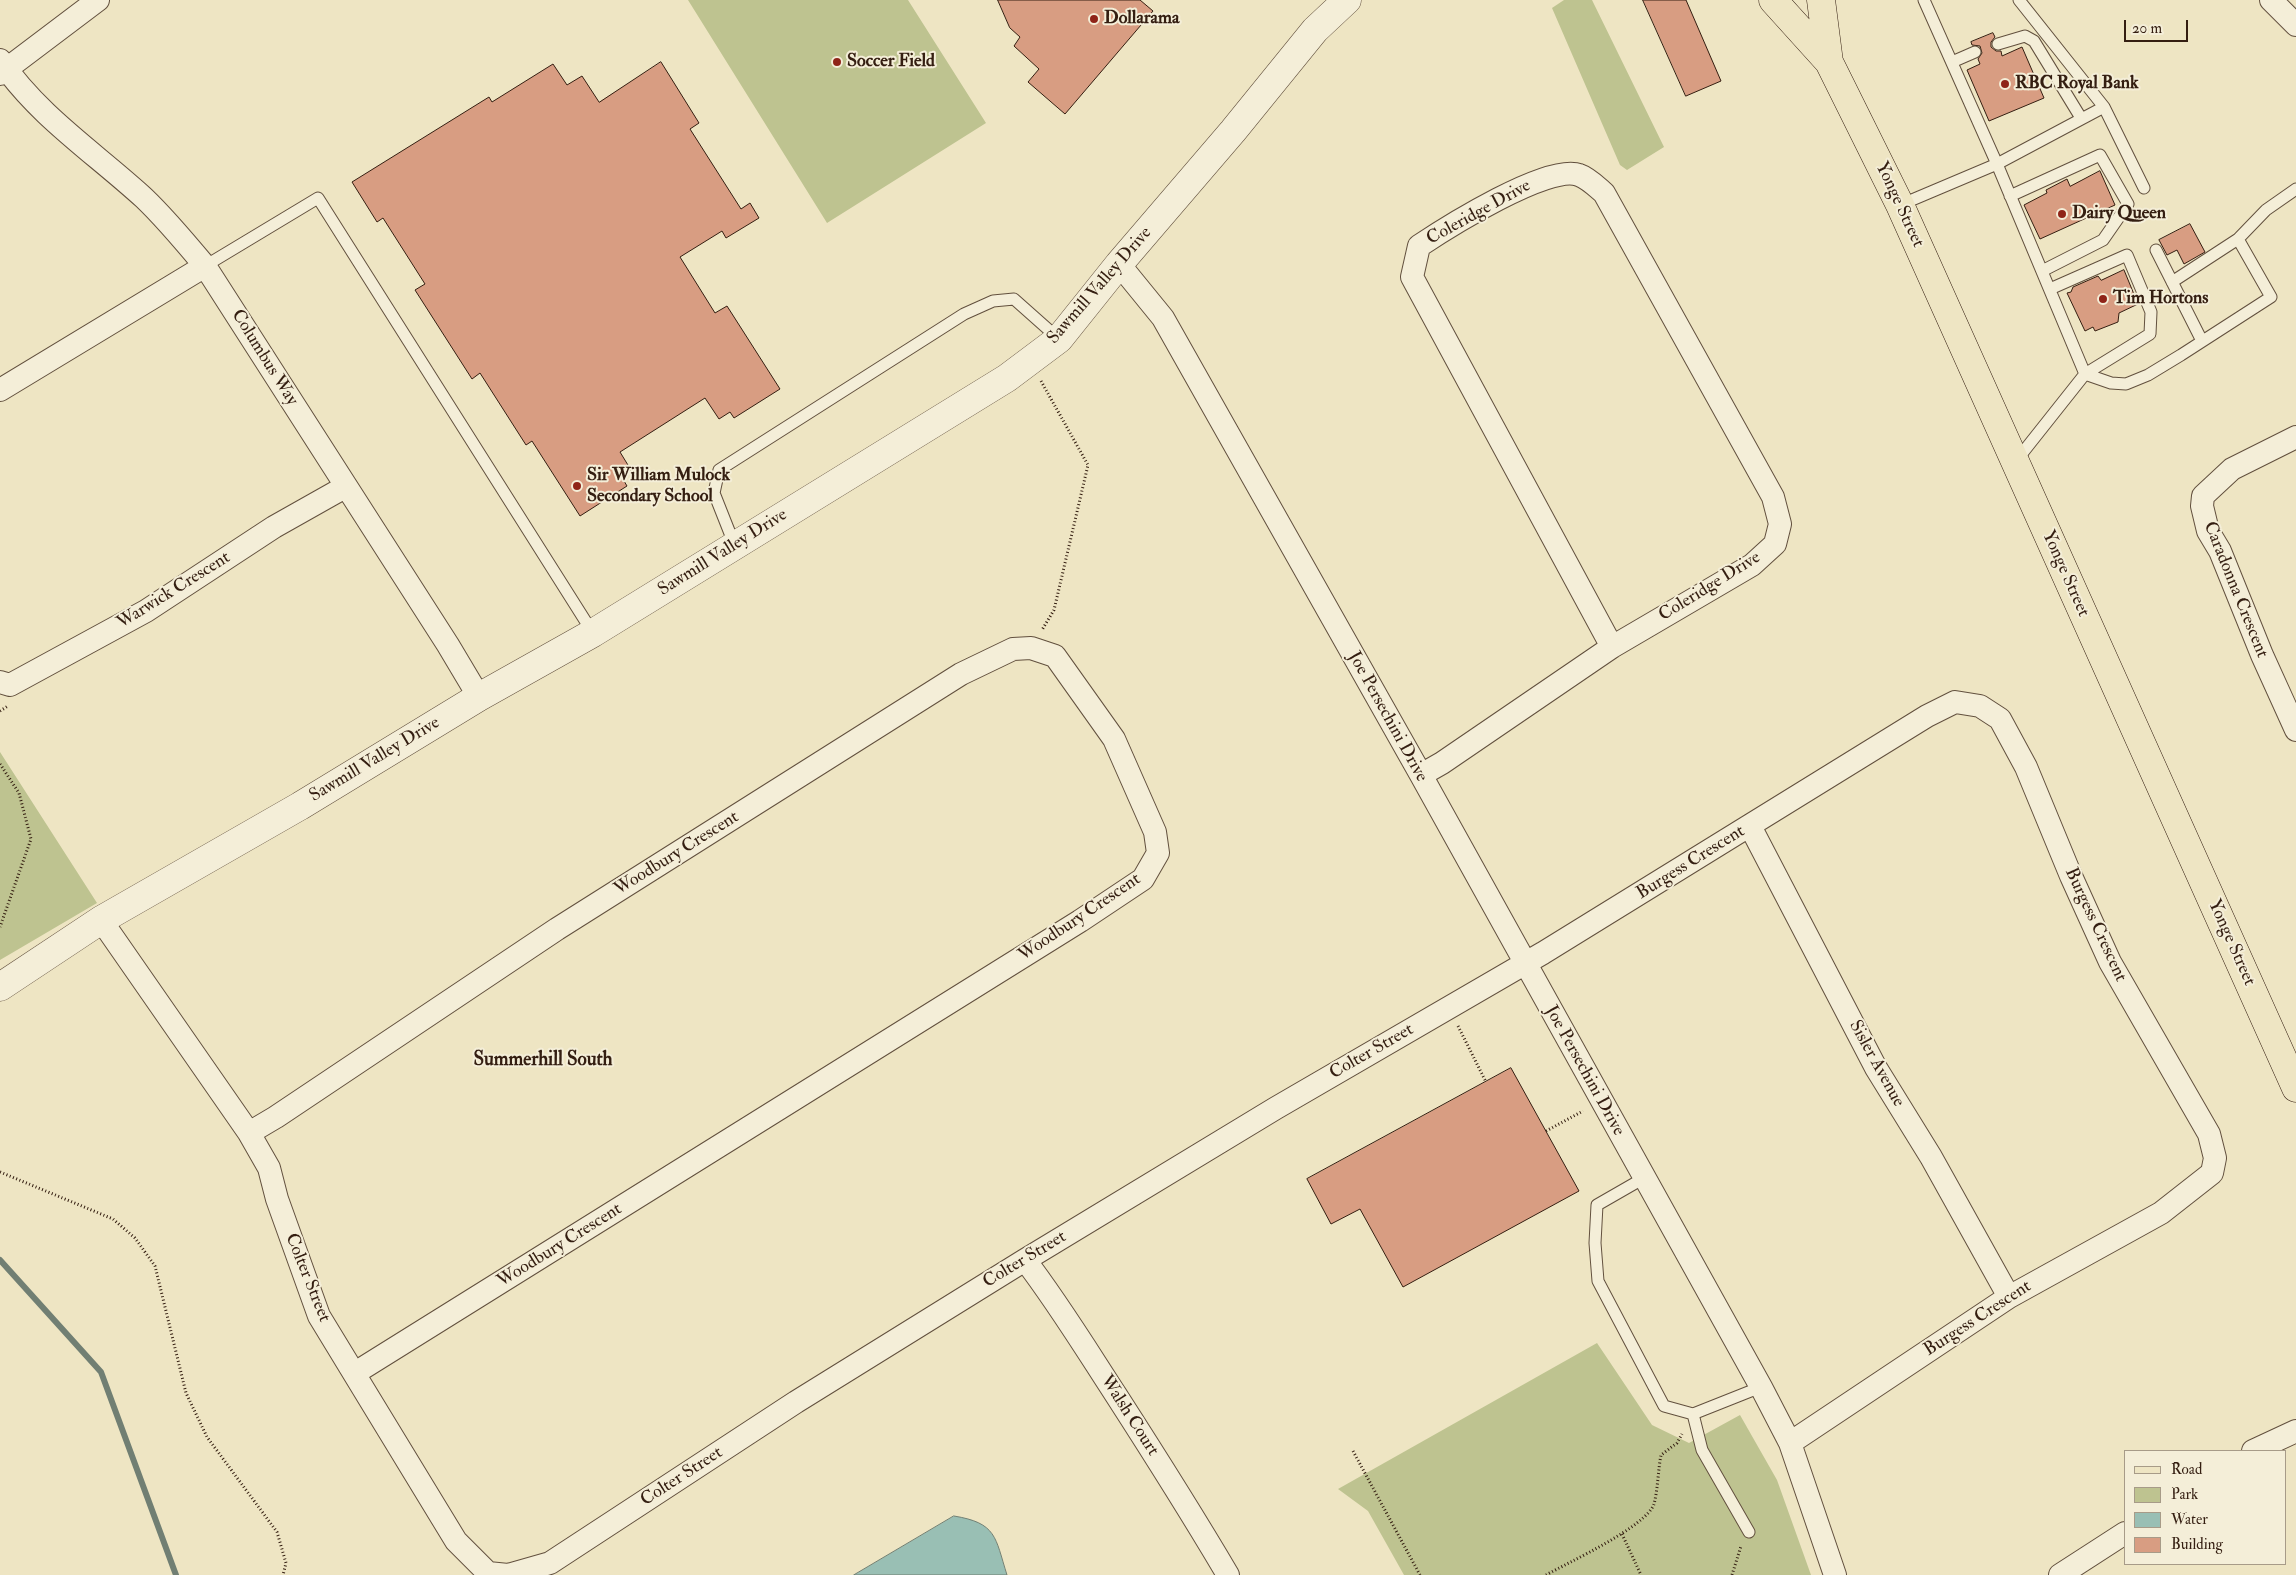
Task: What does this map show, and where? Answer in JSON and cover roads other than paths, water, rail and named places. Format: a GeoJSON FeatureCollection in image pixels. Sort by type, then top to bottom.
{"type":"FeatureCollection","features":[{"type":"Feature","properties":{"kind":"main road","name":"Yonge Street"},"geometry":{"type":"LineString","coordinates":[[1773,0],[1829,62],[1900,205],[2296,1088]]}},
{"type":"Feature","properties":{"kind":"main road","name":"Yonge Street"},"geometry":{"type":"LineString","coordinates":[[1821,0],[1829,62]]}},
{"type":"Feature","properties":{"kind":"street"},"geometry":{"type":"LineString","coordinates":[[2,68],[98,0]]}},
{"type":"Feature","properties":{"kind":"street","name":"Sawmill Valley Drive"},"geometry":{"type":"LineString","coordinates":[[0,987],[101,920],[300,806],[479,697],[594,633],[1008,378],[1059,339],[1119,264],[1233,131],[1315,30],[1347,0]]}},
{"type":"Feature","properties":{"kind":"street"},"geometry":{"type":"LineString","coordinates":[[2271,0],[2296,25]]}},
{"type":"Feature","properties":{"kind":"street","name":"Columbus Way"},"geometry":{"type":"LineString","coordinates":[[2,68],[48,117],[156,210],[173,227],[205,266],[448,645],[479,697]]}},
{"type":"Feature","properties":{"kind":"street","name":"Coleridge Drive"},"geometry":{"type":"LineString","coordinates":[[1421,775],[1442,763],[1612,647],[1752,565],[1775,544],[1780,524],[1773,497],[1604,193],[1578,174],[1562,175],[1527,184],[1419,246],[1412,277],[1612,647]]}},
{"type":"Feature","properties":{"kind":"street","name":"Joe Persechini Drive"},"geometry":{"type":"LineString","coordinates":[[1119,264],[1163,318],[1421,775],[1524,964],[1761,1387],[1790,1442],[1835,1575]]}},
{"type":"Feature","properties":{"kind":"street"},"geometry":{"type":"LineString","coordinates":[[0,390],[205,266]]}},
{"type":"Feature","properties":{"kind":"street","name":"Caradonna Crescent"},"geometry":{"type":"LineString","coordinates":[[2296,436],[2232,469],[2203,496],[2202,506],[2208,530],[2220,551],[2262,655],[2296,730]]}},
{"type":"Feature","properties":{"kind":"street","name":"Warwick Crescent"},"geometry":{"type":"LineString","coordinates":[[0,682],[10,685],[146,611],[274,527],[345,487]]}},
{"type":"Feature","properties":{"kind":"street","name":"Woodbury Crescent"},"geometry":{"type":"LineString","coordinates":[[249,1133],[276,1118],[557,929],[961,674],[1013,649],[1031,648],[1054,656],[1114,740],[1155,832],[1158,853],[1143,879],[1080,921],[355,1373]]}},
{"type":"Feature","properties":{"kind":"street","name":"Burgess Crescent"},"geometry":{"type":"LineString","coordinates":[[1524,964],[1927,716],[1955,702],[1980,706],[2000,719],[2026,767],[2071,876],[2110,962],[2209,1134],[2215,1158],[2212,1173],[2161,1212],[2009,1298],[1790,1442]]}},
{"type":"Feature","properties":{"kind":"street","name":"Sisler Avenue"},"geometry":{"type":"LineString","coordinates":[[1750,826],[1876,1068],[1931,1156],[2009,1298]]}},
{"type":"Feature","properties":{"kind":"street","name":"Colter Street"},"geometry":{"type":"LineString","coordinates":[[101,920],[249,1133],[269,1168],[277,1199],[319,1316],[456,1541],[488,1572],[508,1575],[550,1564],[796,1402],[1025,1260],[1276,1108],[1524,964]]}},
{"type":"Feature","properties":{"kind":"street","name":"Walsh Court"},"geometry":{"type":"LineString","coordinates":[[1025,1260],[1049,1291],[1196,1519],[1228,1575]]}},
{"type":"Feature","properties":{"kind":"street"},"geometry":{"type":"LineString","coordinates":[[2255,1450],[2296,1431]]}},
{"type":"Feature","properties":{"kind":"street"},"geometry":{"type":"LineString","coordinates":[[2060,1575],[2124,1535]]}},
{"type":"Feature","properties":{"kind":"lane"},"geometry":{"type":"LineString","coordinates":[[2019,0],[2104,107],[2144,188]]}},
{"type":"Feature","properties":{"kind":"lane"},"geometry":{"type":"LineString","coordinates":[[1928,1],[2084,374],[2111,383],[2126,384],[2148,374],[2271,298],[2238,239]]}},
{"type":"Feature","properties":{"kind":"lane"},"geometry":{"type":"LineString","coordinates":[[1998,44],[2025,36],[2034,41],[2082,118]]}},
{"type":"Feature","properties":{"kind":"lane"},"geometry":{"type":"LineString","coordinates":[[1952,62],[1975,52]]}},
{"type":"Feature","properties":{"kind":"lane"},"geometry":{"type":"LineString","coordinates":[[1900,205],[1997,164],[2104,107]]}},
{"type":"Feature","properties":{"kind":"lane"},"geometry":{"type":"LineString","coordinates":[[2010,196],[2100,155],[2128,204],[2103,240],[2042,271]]}},
{"type":"Feature","properties":{"kind":"lane"},"geometry":{"type":"LineString","coordinates":[[2172,282],[2238,239],[2266,210],[2296,189]]}},
{"type":"Feature","properties":{"kind":"lane"},"geometry":{"type":"LineString","coordinates":[[205,266],[318,198],[594,633]]}},
{"type":"Feature","properties":{"kind":"lane"},"geometry":{"type":"LineString","coordinates":[[2156,250],[2202,341]]}},
{"type":"Feature","properties":{"kind":"lane"},"geometry":{"type":"LineString","coordinates":[[2015,462],[2084,374],[2150,334],[2152,312],[2128,255],[2050,289]]}},
{"type":"Feature","properties":{"kind":"lane"},"geometry":{"type":"LineString","coordinates":[[735,546],[714,493],[719,470],[956,319],[993,300],[1014,299],[1059,339]]}},
{"type":"Feature","properties":{"kind":"lane"},"geometry":{"type":"LineString","coordinates":[[1644,1178],[1597,1205],[1595,1243],[1598,1281],[1664,1406],[1692,1414],[1761,1387]]}},
{"type":"Feature","properties":{"kind":"lane"},"geometry":{"type":"LineString","coordinates":[[1692,1414],[1702,1450],[1749,1532]]}},
{"type":"Feature","properties":{"kind":"water"},"geometry":{"type":"Polygon","coordinates":[[[954,1516],[979,1523],[987,1528],[996,1541],[1007,1575],[854,1575],[954,1516]]]}},
{"type":"Feature","properties":{"kind":"waterway"},"geometry":{"type":"LineString","coordinates":[[0,1260],[101,1372],[176,1575]]}},
{"type":"Feature","properties":{"kind":"place","name":"Dollarama"},"geometry":{"type":"Point","coordinates":[1094,19]}},
{"type":"Feature","properties":{"kind":"place","name":"Soccer Field"},"geometry":{"type":"Point","coordinates":[837,62]}},
{"type":"Feature","properties":{"kind":"place","name":"RBC Royal Bank"},"geometry":{"type":"Point","coordinates":[2005,84]}},
{"type":"Feature","properties":{"kind":"place","name":"Dairy Queen"},"geometry":{"type":"Point","coordinates":[2062,214]}},
{"type":"Feature","properties":{"kind":"place","name":"Tim Hortons"},"geometry":{"type":"Point","coordinates":[2103,299]}},
{"type":"Feature","properties":{"kind":"place","name":"Sir William Mulock Secondary School"},"geometry":{"type":"Point","coordinates":[577,486]}},
{"type":"Feature","properties":{"kind":"district","name":"Summerhill South"},"geometry":{"type":"Point","coordinates":[543,1061]}}]}
